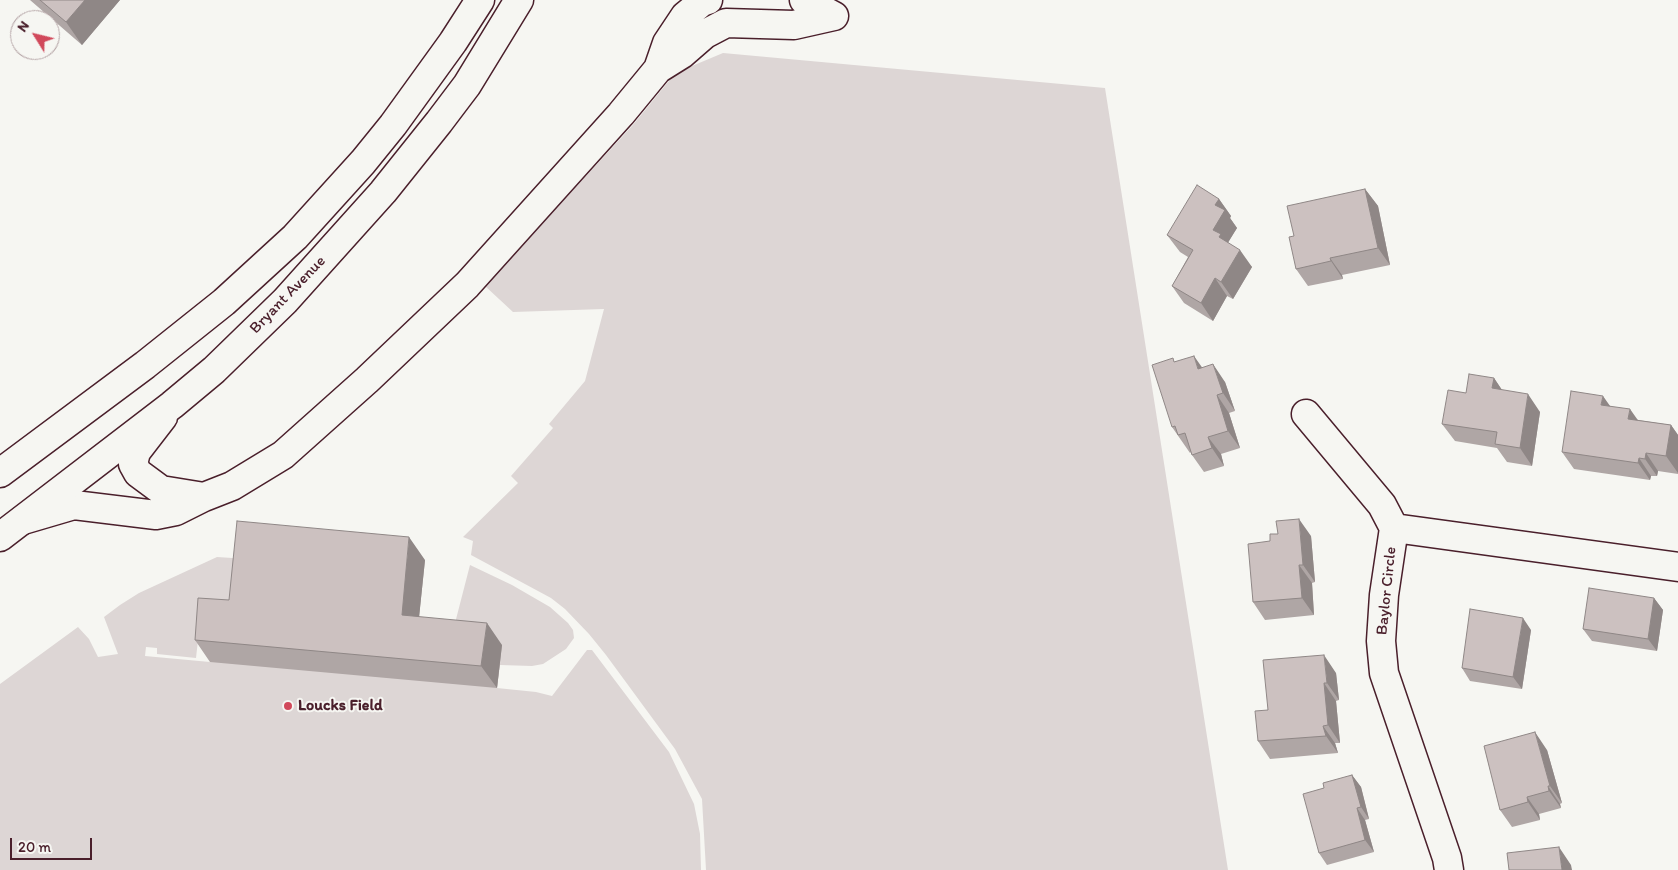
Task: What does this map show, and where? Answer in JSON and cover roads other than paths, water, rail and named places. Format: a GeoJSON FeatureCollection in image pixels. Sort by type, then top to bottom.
{"type":"FeatureCollection","features":[{"type":"Feature","properties":{"kind":"street"},"geometry":{"type":"LineString","coordinates":[[0,472],[145,365],[216,308],[295,236],[363,162],[393,125],[453,42],[480,0]]}},
{"type":"Feature","properties":{"kind":"street","name":"Bryant Avenue"},"geometry":{"type":"LineString","coordinates":[[0,536],[172,405],[214,370],[285,301],[383,192],[466,85],[520,0]]}},
{"type":"Feature","properties":{"kind":"street"},"geometry":{"type":"LineString","coordinates":[[658,69],[667,43],[685,16],[702,2],[708,0]]}},
{"type":"Feature","properties":{"kind":"street"},"geometry":{"type":"LineString","coordinates":[[22,521],[74,506],[156,515],[176,511],[232,486],[283,455],[367,380],[466,285],[621,114],[658,69],[682,54],[705,34],[726,24],[794,25],[834,16],[804,0]]}},
{"type":"Feature","properties":{"kind":"street"},"geometry":{"type":"LineString","coordinates":[[172,405],[136,452],[133,464],[138,473],[161,490],[204,497]]}},
{"type":"Feature","properties":{"kind":"street"},"geometry":{"type":"LineString","coordinates":[[1306,414],[1382,505],[1394,528]]}},
{"type":"Feature","properties":{"kind":"street","name":"Baylor Circle"},"geometry":{"type":"LineString","coordinates":[[1448,870],[1447,858],[1384,673],[1381,640],[1383,604],[1394,528],[1678,567]]}},
{"type":"Feature","properties":{"kind":"place","name":"Loucks Field"},"geometry":{"type":"Point","coordinates":[288,706]}}]}
